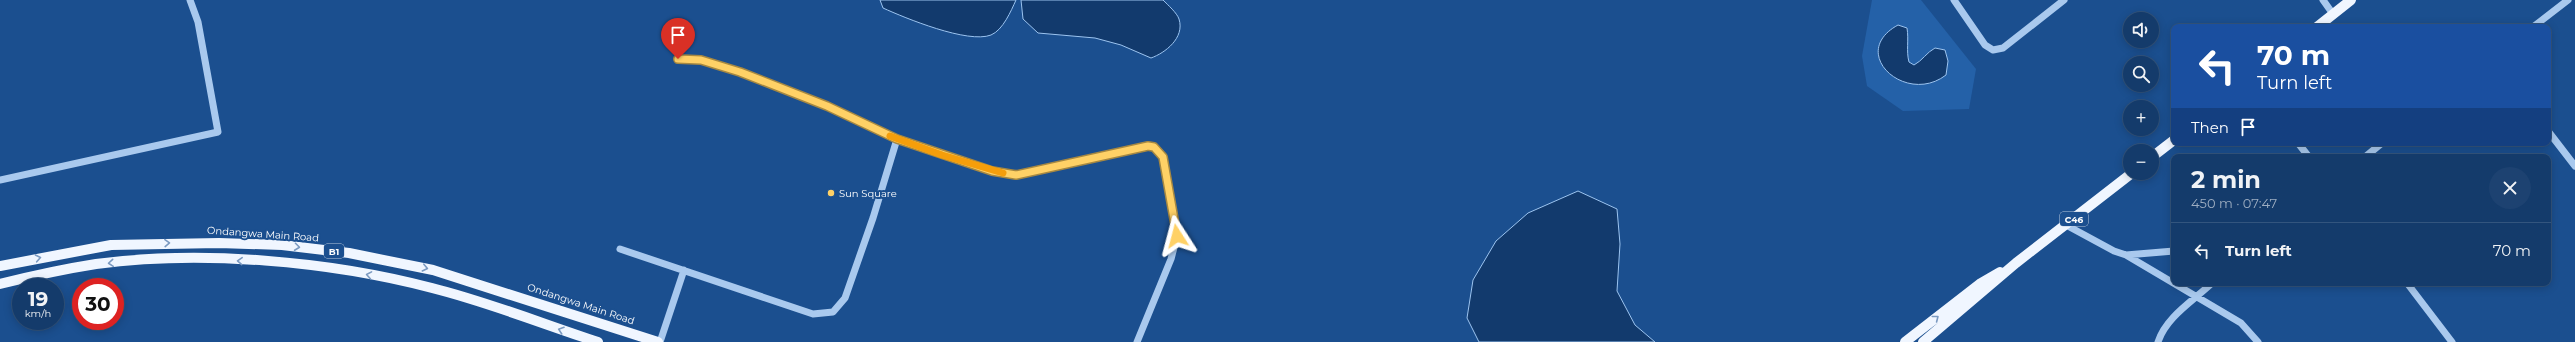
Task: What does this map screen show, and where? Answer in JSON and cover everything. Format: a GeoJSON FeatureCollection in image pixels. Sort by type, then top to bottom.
{"type":"FeatureCollection","features":[{"type":"Feature","properties":{"kind":"main road"},"geometry":{"type":"LineString","coordinates":[[2321,24],[2351,0]]}},
{"type":"Feature","properties":{"kind":"main road"},"geometry":{"type":"LineString","coordinates":[[2159,152],[2171,142]]}},
{"type":"Feature","properties":{"kind":"main road","name":"C46"},"geometry":{"type":"LineString","coordinates":[[1923,342],[2016,263],[2123,180]]}},
{"type":"Feature","properties":{"kind":"main road","name":"Ondangwa Main Road"},"geometry":{"type":"LineString","coordinates":[[0,266],[111,245],[183,242],[282,245],[349,253],[433,270],[659,342]]}},
{"type":"Feature","properties":{"kind":"main road","name":"B1"},"geometry":{"type":"LineString","coordinates":[[26,278],[97,264],[148,260],[216,259],[315,265],[433,288],[598,342]]}},
{"type":"Feature","properties":{"kind":"main road"},"geometry":{"type":"LineString","coordinates":[[17,262],[21,278]]}},
{"type":"Feature","properties":{"kind":"main road","name":"C46"},"geometry":{"type":"LineString","coordinates":[[1908,341],[1981,283],[2016,263]]}},
{"type":"Feature","properties":{"kind":"main road","name":"B1"},"geometry":{"type":"LineString","coordinates":[[0,284],[12,281]]}},
{"type":"Feature","properties":{"kind":"street"},"geometry":{"type":"LineString","coordinates":[[0,180],[218,132],[198,22],[190,0]]}},
{"type":"Feature","properties":{"kind":"street"},"geometry":{"type":"LineString","coordinates":[[1954,0],[1985,45],[1993,50],[2002,48],[2064,0]]}},
{"type":"Feature","properties":{"kind":"street"},"geometry":{"type":"LineString","coordinates":[[2322,0],[2334,14]]}},
{"type":"Feature","properties":{"kind":"street"},"geometry":{"type":"LineString","coordinates":[[2537,24],[2568,0]]}},
{"type":"Feature","properties":{"kind":"street"},"geometry":{"type":"LineString","coordinates":[[678,59],[701,60],[740,72],[827,106],[897,139],[992,171],[1016,175],[1148,146],[1159,150],[1167,176],[1177,236],[1171,259],[1137,342]]}},
{"type":"Feature","properties":{"kind":"street"},"geometry":{"type":"LineString","coordinates":[[2551,135],[2575,166]]}},
{"type":"Feature","properties":{"kind":"street"},"geometry":{"type":"LineString","coordinates":[[620,249],[813,314],[832,312],[845,298],[873,218],[897,139]]}},
{"type":"Feature","properties":{"kind":"street"},"geometry":{"type":"LineString","coordinates":[[2300,146],[2307,154]]}},
{"type":"Feature","properties":{"kind":"street"},"geometry":{"type":"LineString","coordinates":[[2369,154],[2378,146]]}},
{"type":"Feature","properties":{"kind":"street"},"geometry":{"type":"LineString","coordinates":[[2066,225],[2114,251],[2126,255],[2171,283]]}},
{"type":"Feature","properties":{"kind":"street"},"geometry":{"type":"LineString","coordinates":[[2126,255],[2171,251]]}},
{"type":"Feature","properties":{"kind":"street"},"geometry":{"type":"LineString","coordinates":[[659,342],[684,270]]}},
{"type":"Feature","properties":{"kind":"street"},"geometry":{"type":"LineString","coordinates":[[2176,286],[2240,323],[2258,342]]}},
{"type":"Feature","properties":{"kind":"street"},"geometry":{"type":"LineString","coordinates":[[2158,342],[2161,333],[2171,319],[2209,286]]}},
{"type":"Feature","properties":{"kind":"street"},"geometry":{"type":"LineString","coordinates":[[2409,286],[2452,342]]}},
{"type":"Feature","properties":{"kind":"shaded area"},"geometry":{"type":"Polygon","coordinates":[[[880,0],[1016,0],[1006,20],[999,29],[991,35],[981,37],[968,36],[937,29],[906,18],[883,8],[880,0]]]}},
{"type":"Feature","properties":{"kind":"shaded area"},"geometry":{"type":"Polygon","coordinates":[[[1021,0],[1163,0],[1179,19],[1179,32],[1168,48],[1151,58],[1121,45],[1095,38],[1038,33],[1023,19],[1021,0]]]}},
{"type":"Feature","properties":{"kind":"shaded area"},"geometry":{"type":"Polygon","coordinates":[[[1872,0],[1921,0],[1976,69],[1969,109],[1903,111],[1867,86],[1862,56],[1872,0]]]}},
{"type":"Feature","properties":{"kind":"shaded area"},"geometry":{"type":"Polygon","coordinates":[[[1898,25],[1907,28],[1909,62],[1914,65],[1935,48],[1945,50],[1948,61],[1946,75],[1930,83],[1914,84],[1900,80],[1888,72],[1880,61],[1878,49],[1884,36],[1898,25]]]}},
{"type":"Feature","properties":{"kind":"shaded area"},"geometry":{"type":"Polygon","coordinates":[[[1578,191],[1617,209],[1620,244],[1617,291],[1635,325],[1655,342],[1479,342],[1467,318],[1473,280],[1496,241],[1528,213],[1578,191]]]}},
{"type":"Feature","properties":{"kind":"slow traffic"},"geometry":{"type":"LineString","coordinates":[[890,136],[942,155],[1003,173]]}},
{"type":"Feature","properties":{"kind":"place","name":"Sun Square"},"geometry":{"type":"Point","coordinates":[831,193]}},
{"type":"Feature","properties":{"kind":"route"},"geometry":{"type":"LineString","coordinates":[[678,59],[701,60],[740,72],[827,106],[897,139],[992,171],[1016,175],[1148,146],[1154,147],[1159,150],[1163,157],[1177,236]]}}]}
